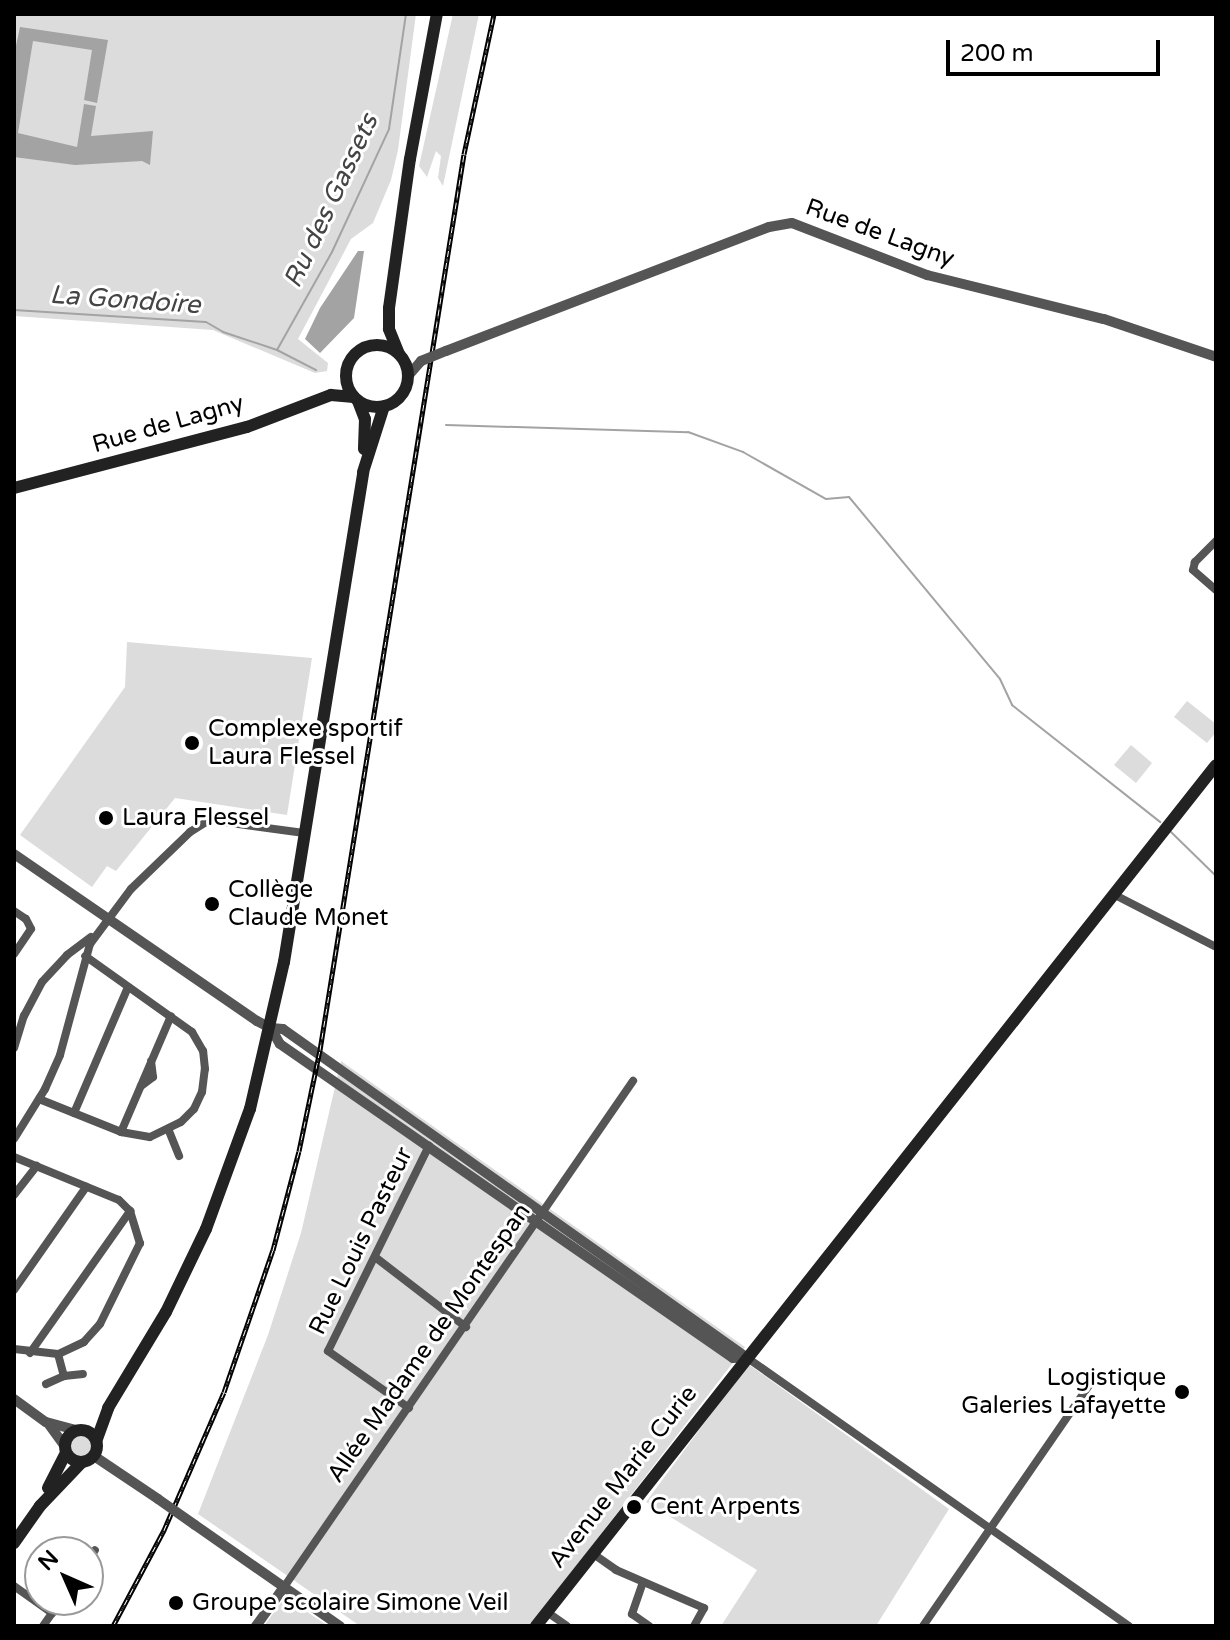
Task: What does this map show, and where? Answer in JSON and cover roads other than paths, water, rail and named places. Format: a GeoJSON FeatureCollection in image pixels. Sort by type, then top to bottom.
{"type":"FeatureCollection","features":[{"type":"Feature","properties":{"kind":"main road"},"geometry":{"type":"LineString","coordinates":[[356,399],[370,406],[384,406],[401,395],[408,376],[389,329],[389,308],[410,159],[437,14]]}},
{"type":"Feature","properties":{"kind":"main road"},"geometry":{"type":"LineString","coordinates":[[331,395],[346,376],[351,359],[373,342],[389,308]]}},
{"type":"Feature","properties":{"kind":"main road"},"geometry":{"type":"LineString","coordinates":[[366,347],[383,346],[400,355]]}},
{"type":"Feature","properties":{"kind":"main road"},"geometry":{"type":"LineString","coordinates":[[14,1543],[40,1506],[82,1462],[94,1456],[108,1408],[166,1312],[206,1229],[250,1109],[271,1028],[363,472],[365,419],[346,376]]}},
{"type":"Feature","properties":{"kind":"main road","name":"Rue de Lagny"},"geometry":{"type":"LineString","coordinates":[[14,488],[247,427],[331,395],[356,399]]}},
{"type":"Feature","properties":{"kind":"main road"},"geometry":{"type":"LineString","coordinates":[[363,472],[384,406]]}},
{"type":"Feature","properties":{"kind":"main road","name":"Avenue Marie Curie"},"geometry":{"type":"LineString","coordinates":[[536,1626],[1216,765]]}},
{"type":"Feature","properties":{"kind":"main road"},"geometry":{"type":"LineString","coordinates":[[40,1506],[66,1449],[68,1436],[108,1408]]}},
{"type":"Feature","properties":{"kind":"main road"},"geometry":{"type":"LineString","coordinates":[[79,1430],[97,1439]]}},
{"type":"Feature","properties":{"kind":"main road"},"geometry":{"type":"LineString","coordinates":[[66,1449],[82,1462]]}},
{"type":"Feature","properties":{"kind":"street","name":"Rue de Lagny"},"geometry":{"type":"LineString","coordinates":[[421,361],[769,227],[792,223],[927,275],[1104,319],[1216,357]]}},
{"type":"Feature","properties":{"kind":"street"},"geometry":{"type":"LineString","coordinates":[[400,355],[421,361],[408,376]]}},
{"type":"Feature","properties":{"kind":"street"},"geometry":{"type":"LineString","coordinates":[[1216,541],[1195,562],[1193,570],[1196,577],[1216,590]]}},
{"type":"Feature","properties":{"kind":"street"},"geometry":{"type":"LineString","coordinates":[[14,1048],[24,1016],[42,982],[67,955],[95,934],[131,889],[204,822],[217,819],[304,833]]}},
{"type":"Feature","properties":{"kind":"street"},"geometry":{"type":"LineString","coordinates":[[14,854],[271,1028],[280,1044],[429,1146],[540,1216]]}},
{"type":"Feature","properties":{"kind":"street"},"geometry":{"type":"LineString","coordinates":[[1113,894],[1216,947]]}},
{"type":"Feature","properties":{"kind":"street"},"geometry":{"type":"LineString","coordinates":[[14,911],[26,919],[31,929],[27,940],[14,954]]}},
{"type":"Feature","properties":{"kind":"street"},"geometry":{"type":"LineString","coordinates":[[16,1133],[39,1099],[67,1036],[84,961],[95,934]]}},
{"type":"Feature","properties":{"kind":"street"},"geometry":{"type":"LineString","coordinates":[[39,1099],[121,1132],[150,1137],[169,1131],[194,1109],[205,1069],[203,1051],[192,1032],[128,987],[84,961],[67,955]]}},
{"type":"Feature","properties":{"kind":"street"},"geometry":{"type":"LineString","coordinates":[[74,1113],[128,987]]}},
{"type":"Feature","properties":{"kind":"street"},"geometry":{"type":"LineString","coordinates":[[14,1012],[24,1016]]}},
{"type":"Feature","properties":{"kind":"street"},"geometry":{"type":"LineString","coordinates":[[121,1132],[171,1016]]}},
{"type":"Feature","properties":{"kind":"street"},"geometry":{"type":"LineString","coordinates":[[271,1028],[283,1029],[733,1358],[746,1357],[1129,1626]]}},
{"type":"Feature","properties":{"kind":"street","name":"Allée Madame de Montespan"},"geometry":{"type":"LineString","coordinates":[[256,1626],[466,1327],[633,1081]]}},
{"type":"Feature","properties":{"kind":"street"},"geometry":{"type":"LineString","coordinates":[[169,1131],[179,1156]]}},
{"type":"Feature","properties":{"kind":"street","name":"Rue Louis Pasteur"},"geometry":{"type":"LineString","coordinates":[[409,1408],[328,1351],[429,1146]]}},
{"type":"Feature","properties":{"kind":"street"},"geometry":{"type":"LineString","coordinates":[[14,1157],[119,1200],[130,1211],[140,1243],[132,1265],[100,1324],[84,1342],[58,1354],[14,1349]]}},
{"type":"Feature","properties":{"kind":"street"},"geometry":{"type":"LineString","coordinates":[[14,1195],[37,1166]]}},
{"type":"Feature","properties":{"kind":"street"},"geometry":{"type":"LineString","coordinates":[[14,1290],[86,1187]]}},
{"type":"Feature","properties":{"kind":"street"},"geometry":{"type":"LineString","coordinates":[[30,1353],[130,1211]]}},
{"type":"Feature","properties":{"kind":"street"},"geometry":{"type":"LineString","coordinates":[[375,1257],[466,1327]]}},
{"type":"Feature","properties":{"kind":"street"},"geometry":{"type":"LineString","coordinates":[[58,1354],[64,1376]]}},
{"type":"Feature","properties":{"kind":"street"},"geometry":{"type":"LineString","coordinates":[[46,1384],[64,1376],[83,1374]]}},
{"type":"Feature","properties":{"kind":"street"},"geometry":{"type":"LineString","coordinates":[[923,1626],[1092,1381]]}},
{"type":"Feature","properties":{"kind":"street"},"geometry":{"type":"LineString","coordinates":[[14,1399],[46,1422],[66,1449]]}},
{"type":"Feature","properties":{"kind":"street"},"geometry":{"type":"LineString","coordinates":[[46,1422],[79,1430]]}},
{"type":"Feature","properties":{"kind":"street"},"geometry":{"type":"LineString","coordinates":[[94,1456],[340,1626]]}},
{"type":"Feature","properties":{"kind":"street"},"geometry":{"type":"LineString","coordinates":[[591,1553],[643,1582],[704,1608],[694,1626]]}},
{"type":"Feature","properties":{"kind":"street"},"geometry":{"type":"LineString","coordinates":[[643,1582],[632,1614],[649,1626]]}},
{"type":"Feature","properties":{"kind":"street"},"geometry":{"type":"LineString","coordinates":[[547,1612],[567,1626]]}},
{"type":"Feature","properties":{"kind":"waterway","name":"Ru des Gassets"},"geometry":{"type":"LineString","coordinates":[[277,350],[332,252],[389,129],[406,14]]}},
{"type":"Feature","properties":{"kind":"waterway","name":"La Gondoire"},"geometry":{"type":"LineString","coordinates":[[14,310],[206,322],[223,332],[277,350],[316,370]]}},
{"type":"Feature","properties":{"kind":"waterway"},"geometry":{"type":"LineString","coordinates":[[446,425],[688,432],[743,452],[826,499],[849,497],[1000,679],[1012,705],[1160,822]]}},
{"type":"Feature","properties":{"kind":"waterway"},"geometry":{"type":"LineString","coordinates":[[1171,832],[1216,876]]}},
{"type":"Feature","properties":{"kind":"railway"},"geometry":{"type":"LineString","coordinates":[[113,1626],[164,1530],[224,1392],[273,1250],[299,1151],[320,1050],[464,154],[494,14]]}},
{"type":"Feature","properties":{"kind":"place","name":"Complexe sportif Laura Flessel"},"geometry":{"type":"Point","coordinates":[192,743]}},
{"type":"Feature","properties":{"kind":"place","name":"Laura Flessel"},"geometry":{"type":"Point","coordinates":[106,818]}},
{"type":"Feature","properties":{"kind":"place","name":"Collège Claude Monet"},"geometry":{"type":"Point","coordinates":[212,904]}},
{"type":"Feature","properties":{"kind":"place","name":"Logistique Galeries Lafayette"},"geometry":{"type":"Point","coordinates":[1182,1392]}},
{"type":"Feature","properties":{"kind":"place","name":"Cent Arpents"},"geometry":{"type":"Point","coordinates":[634,1507]}},
{"type":"Feature","properties":{"kind":"place","name":"Groupe scolaire Simone Veil"},"geometry":{"type":"Point","coordinates":[176,1603]}}]}
